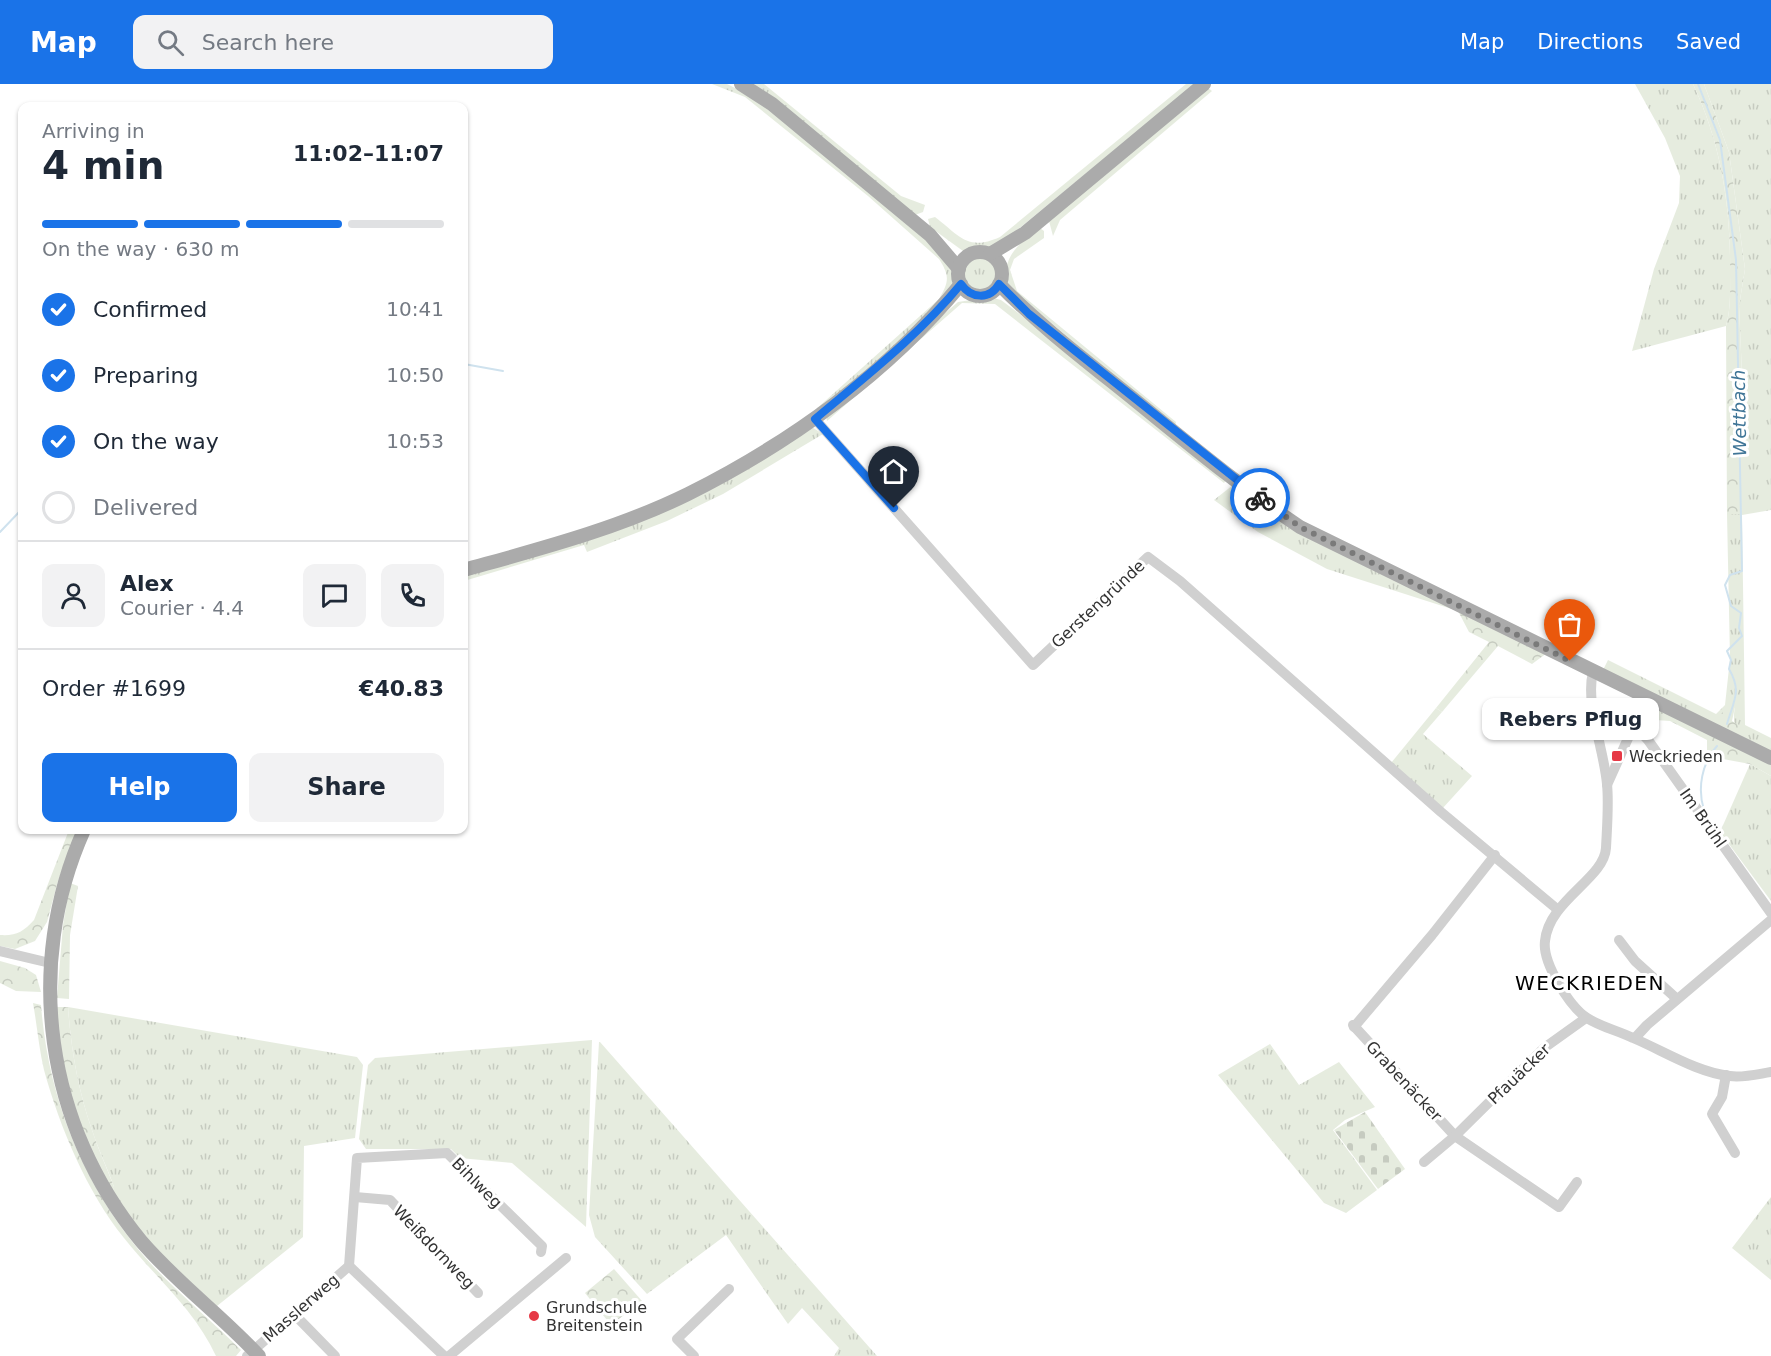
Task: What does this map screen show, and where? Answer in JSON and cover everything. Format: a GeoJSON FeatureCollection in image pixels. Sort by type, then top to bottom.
{"type":"FeatureCollection","features":[{"type":"Feature","properties":{"kind":"main road"},"geometry":{"type":"LineString","coordinates":[[741,84],[772,104],[930,235],[959,269],[965,289],[977,296],[995,289],[1002,273],[1000,266],[990,254],[982,252],[968,256],[959,269]]}},
{"type":"Feature","properties":{"kind":"main road"},"geometry":{"type":"LineString","coordinates":[[990,254],[1025,233],[1204,84]]}},
{"type":"Feature","properties":{"kind":"main road"},"geometry":{"type":"LineString","coordinates":[[1000,266],[1025,233]]}},
{"type":"Feature","properties":{"kind":"main road"},"geometry":{"type":"LineString","coordinates":[[930,235],[968,256]]}},
{"type":"Feature","properties":{"kind":"main road"},"geometry":{"type":"LineString","coordinates":[[468,569],[608,527],[687,494],[772,447],[815,419],[965,289]]}},
{"type":"Feature","properties":{"kind":"main road"},"geometry":{"type":"LineString","coordinates":[[995,289],[1273,509],[1316,535],[1771,758]]}},
{"type":"Feature","properties":{"kind":"main road"},"geometry":{"type":"LineString","coordinates":[[83,834],[60,898],[50,963],[49,1007],[54,1049],[66,1104],[99,1180],[143,1243],[253,1354]]}},
{"type":"Feature","properties":{"kind":"street","name":"Gerstengründe"},"geometry":{"type":"LineString","coordinates":[[815,419],[1033,665],[1148,557],[1180,581],[1441,812],[1557,909]]}},
{"type":"Feature","properties":{"kind":"street"},"geometry":{"type":"LineString","coordinates":[[1593,672],[1590,696],[1600,738],[1607,785],[1606,851],[1582,885],[1557,909],[1545,939],[1545,957],[1560,983],[1586,1018],[1635,1038],[1666,1055],[1726,1075],[1771,1072]]}},
{"type":"Feature","properties":{"kind":"street"},"geometry":{"type":"LineString","coordinates":[[1607,785],[1634,725],[1650,700]]}},
{"type":"Feature","properties":{"kind":"street","name":"Im Brühl"},"geometry":{"type":"LineString","coordinates":[[1634,725],[1648,740],[1771,913]]}},
{"type":"Feature","properties":{"kind":"street","name":"Grabenäcker"},"geometry":{"type":"LineString","coordinates":[[1455,1136],[1354,1026],[1432,935],[1495,855]]}},
{"type":"Feature","properties":{"kind":"street"},"geometry":{"type":"LineString","coordinates":[[1635,1038],[1677,999],[1771,920]]}},
{"type":"Feature","properties":{"kind":"street"},"geometry":{"type":"LineString","coordinates":[[1619,940],[1635,962],[1677,999]]}},
{"type":"Feature","properties":{"kind":"street"},"geometry":{"type":"LineString","coordinates":[[0,951],[50,963]]}},
{"type":"Feature","properties":{"kind":"street","name":"Pfauäcker"},"geometry":{"type":"LineString","coordinates":[[1424,1162],[1455,1136],[1545,1048],[1586,1018]]}},
{"type":"Feature","properties":{"kind":"street"},"geometry":{"type":"LineString","coordinates":[[1726,1075],[1722,1097],[1712,1114],[1735,1153]]}},
{"type":"Feature","properties":{"kind":"street"},"geometry":{"type":"LineString","coordinates":[[1455,1136],[1559,1207],[1578,1182]]}},
{"type":"Feature","properties":{"kind":"street","name":"Bihlweg"},"geometry":{"type":"LineString","coordinates":[[357,1158],[447,1153],[542,1246],[541,1252]]}},
{"type":"Feature","properties":{"kind":"street","name":"Masslerweg"},"geometry":{"type":"LineString","coordinates":[[253,1354],[349,1266],[357,1158]]}},
{"type":"Feature","properties":{"kind":"street","name":"Weißdornweg"},"geometry":{"type":"LineString","coordinates":[[355,1197],[390,1200],[478,1293]]}},
{"type":"Feature","properties":{"kind":"street"},"geometry":{"type":"LineString","coordinates":[[449,1356],[566,1258]]}},
{"type":"Feature","properties":{"kind":"street"},"geometry":{"type":"LineString","coordinates":[[349,1266],[444,1356]]}},
{"type":"Feature","properties":{"kind":"street"},"geometry":{"type":"LineString","coordinates":[[694,1356],[677,1340],[729,1289]]}},
{"type":"Feature","properties":{"kind":"street"},"geometry":{"type":"LineString","coordinates":[[294,1314],[335,1356]]}},
{"type":"Feature","properties":{"kind":"green space"},"geometry":{"type":"Polygon","coordinates":[[[712,84],[727,84],[759,100],[930,240],[953,269],[953,283],[950,292],[879,360],[821,408],[815,410],[939,299],[947,279],[945,270],[939,259],[868,196],[745,97],[712,84]]]}},
{"type":"Feature","properties":{"kind":"green space"},"geometry":{"type":"Polygon","coordinates":[[[754,84],[764,84],[901,196],[925,205],[923,212],[915,215],[754,84]]]}},
{"type":"Feature","properties":{"kind":"green space"},"geometry":{"type":"Polygon","coordinates":[[[1186,84],[1195,84],[993,250],[963,251],[930,227],[928,219],[935,217],[957,235],[971,242],[979,243],[1000,237],[1186,84]]]}},
{"type":"Feature","properties":{"kind":"green space"},"geometry":{"type":"Polygon","coordinates":[[[1635,84],[1693,84],[1703,106],[1717,152],[1726,200],[1729,224],[1730,293],[1726,326],[1632,351],[1654,269],[1679,203],[1680,176],[1665,138],[1635,84]]]}},
{"type":"Feature","properties":{"kind":"green space"},"geometry":{"type":"Polygon","coordinates":[[[1693,84],[1704,84],[1729,152],[1745,269],[1739,306],[1742,375],[1742,514],[1727,514],[1726,326],[1730,286],[1729,224],[1717,152],[1703,106],[1693,84]]]}},
{"type":"Feature","properties":{"kind":"green space"},"geometry":{"type":"Polygon","coordinates":[[[1704,84],[1771,84],[1771,510],[1742,515],[1745,725],[1771,738],[1771,753],[1748,741],[1738,732],[1735,726],[1735,707],[1715,725],[1603,670],[1608,660],[1716,714],[1725,705],[1730,659],[1727,514],[1742,514],[1742,375],[1739,306],[1745,269],[1729,152],[1704,84]]]}},
{"type":"Feature","properties":{"kind":"green space"},"geometry":{"type":"Polygon","coordinates":[[[1207,87],[1212,91],[1060,220],[1053,236],[1049,221],[1207,87]]]}},
{"type":"Feature","properties":{"kind":"green space"},"geometry":{"type":"Polygon","coordinates":[[[1040,228],[1044,231],[1044,238],[1014,259],[1010,270],[1017,291],[1176,422],[1175,427],[1007,286],[1009,259],[1025,239],[1040,228]]]}},
{"type":"Feature","properties":{"kind":"green space"},"geometry":{"type":"Polygon","coordinates":[[[980,256],[993,261],[998,274],[993,287],[980,292],[967,287],[962,274],[967,261],[980,256]]]}},
{"type":"Feature","properties":{"kind":"green space"},"geometry":{"type":"Polygon","coordinates":[[[990,297],[1001,300],[1017,312],[1227,479],[1224,483],[995,304],[962,303],[827,421],[826,416],[958,302],[990,297]]]}},
{"type":"Feature","properties":{"kind":"green space"},"geometry":{"type":"Polygon","coordinates":[[[810,426],[823,434],[723,494],[667,521],[587,552],[584,545],[468,580],[468,574],[583,539],[810,426]]]}},
{"type":"Feature","properties":{"kind":"green space"},"geometry":{"type":"Polygon","coordinates":[[[1233,485],[1458,611],[1327,569],[1258,532],[1214,500],[1233,485]]]}},
{"type":"Feature","properties":{"kind":"green space"},"geometry":{"type":"Polygon","coordinates":[[[1458,611],[1547,653],[1532,664],[1498,646],[1442,712],[1436,708],[1489,642],[1469,632],[1458,611]]]}},
{"type":"Feature","properties":{"kind":"green space"},"geometry":{"type":"Polygon","coordinates":[[[1732,703],[1735,707],[1732,721],[1743,728],[1740,737],[1715,725],[1726,706],[1732,703]]]}},
{"type":"Feature","properties":{"kind":"green space"},"geometry":{"type":"Polygon","coordinates":[[[1653,707],[1771,765],[1771,776],[1750,764],[1712,757],[1707,751],[1707,740],[1670,721],[1655,720],[1644,714],[1653,707]]]}},
{"type":"Feature","properties":{"kind":"green space"},"geometry":{"type":"Polygon","coordinates":[[[1436,708],[1442,712],[1423,734],[1472,776],[1442,809],[1391,763],[1436,708]]]}},
{"type":"Feature","properties":{"kind":"green space"},"geometry":{"type":"Polygon","coordinates":[[[1750,764],[1771,776],[1771,901],[1720,832],[1750,764]]]}},
{"type":"Feature","properties":{"kind":"green space"},"geometry":{"type":"Polygon","coordinates":[[[67,834],[76,834],[58,881],[47,922],[35,941],[15,949],[0,946],[0,935],[19,932],[34,920],[67,834]]]}},
{"type":"Feature","properties":{"kind":"green space"},"geometry":{"type":"Polygon","coordinates":[[[70,883],[78,886],[70,935],[69,999],[57,998],[63,925],[70,883]]]}},
{"type":"Feature","properties":{"kind":"green space"},"geometry":{"type":"Polygon","coordinates":[[[0,961],[25,968],[36,975],[41,992],[16,991],[0,983],[0,961]]]}},
{"type":"Feature","properties":{"kind":"green space"},"geometry":{"type":"Polygon","coordinates":[[[33,1003],[41,1005],[51,1070],[59,1101],[82,1161],[97,1190],[145,1258],[241,1350],[236,1356],[216,1356],[186,1309],[124,1238],[98,1200],[76,1158],[58,1114],[42,1062],[33,1003]]]}},
{"type":"Feature","properties":{"kind":"green space"},"geometry":{"type":"Polygon","coordinates":[[[56,1007],[68,1007],[79,1085],[94,1137],[114,1187],[113,1196],[74,1114],[60,1049],[56,1007]]]}},
{"type":"Feature","properties":{"kind":"green space"},"geometry":{"type":"Polygon","coordinates":[[[68,1007],[357,1057],[363,1065],[355,1138],[304,1146],[303,1237],[217,1306],[151,1246],[113,1196],[114,1187],[94,1137],[79,1085],[68,1007]]]}},
{"type":"Feature","properties":{"kind":"green space"},"geometry":{"type":"Polygon","coordinates":[[[592,1040],[586,1227],[512,1163],[460,1158],[451,1149],[366,1149],[359,1139],[368,1065],[375,1058],[592,1040]]]}},
{"type":"Feature","properties":{"kind":"green space"},"geometry":{"type":"Polygon","coordinates":[[[599,1042],[877,1356],[834,1356],[839,1348],[802,1308],[788,1324],[726,1235],[647,1294],[595,1237],[589,1215],[599,1042]]]}},
{"type":"Feature","properties":{"kind":"green space"},"geometry":{"type":"Polygon","coordinates":[[[1270,1044],[1299,1085],[1339,1062],[1375,1107],[1345,1120],[1333,1130],[1377,1190],[1346,1213],[1324,1203],[1218,1075],[1270,1044]]]}},
{"type":"Feature","properties":{"kind":"green space"},"geometry":{"type":"Polygon","coordinates":[[[1365,1112],[1405,1169],[1378,1189],[1334,1130],[1365,1112]]]}},
{"type":"Feature","properties":{"kind":"green space"},"geometry":{"type":"Polygon","coordinates":[[[1771,1197],[1771,1280],[1732,1248],[1771,1197]]]}},
{"type":"Feature","properties":{"kind":"green space"},"geometry":{"type":"Polygon","coordinates":[[[614,1269],[642,1301],[611,1325],[585,1293],[614,1269]]]}},
{"type":"Feature","properties":{"kind":"waterway","name":"Wettbach"},"geometry":{"type":"LineString","coordinates":[[1698,84],[1720,140],[1736,260],[1742,571],[1730,575],[1725,585],[1731,606],[1741,613],[1739,628],[1742,636],[1727,651],[1731,660],[1729,669],[1736,690],[1727,724]]}},
{"type":"Feature","properties":{"kind":"waterway"},"geometry":{"type":"LineString","coordinates":[[468,365],[503,371]]}},
{"type":"Feature","properties":{"kind":"waterway"},"geometry":{"type":"LineString","coordinates":[[0,532],[18,513]]}},
{"type":"Feature","properties":{"kind":"waterway","name":"Wettbach"},"geometry":{"type":"LineString","coordinates":[[1704,810],[1701,793],[1702,776],[1717,746]]}},
{"type":"Feature","properties":{"kind":"way so far"},"geometry":{"type":"LineString","coordinates":[[1260,498],[1300,527],[1332,544],[1570,661]]}},
{"type":"Feature","properties":{"kind":"place","name":"Rebers Pflug"},"geometry":{"type":"Point","coordinates":[1570,661]}},
{"type":"Feature","properties":{"kind":"place","name":"Weckrieden"},"geometry":{"type":"Point","coordinates":[1617,756]}},
{"type":"Feature","properties":{"kind":"place","name":"Grundschule Breitenstein"},"geometry":{"type":"Point","coordinates":[534,1316]}},
{"type":"Feature","properties":{"kind":"district","name":"WECKRIEDEN"},"geometry":{"type":"Point","coordinates":[1590,983]}},
{"type":"Feature","properties":{"kind":"route"},"geometry":{"type":"LineString","coordinates":[[894,508],[815,419],[906,344],[933,318],[961,284],[970,294],[984,296],[997,289],[999,284],[1029,314],[1169,428],[1260,498]]}}]}
